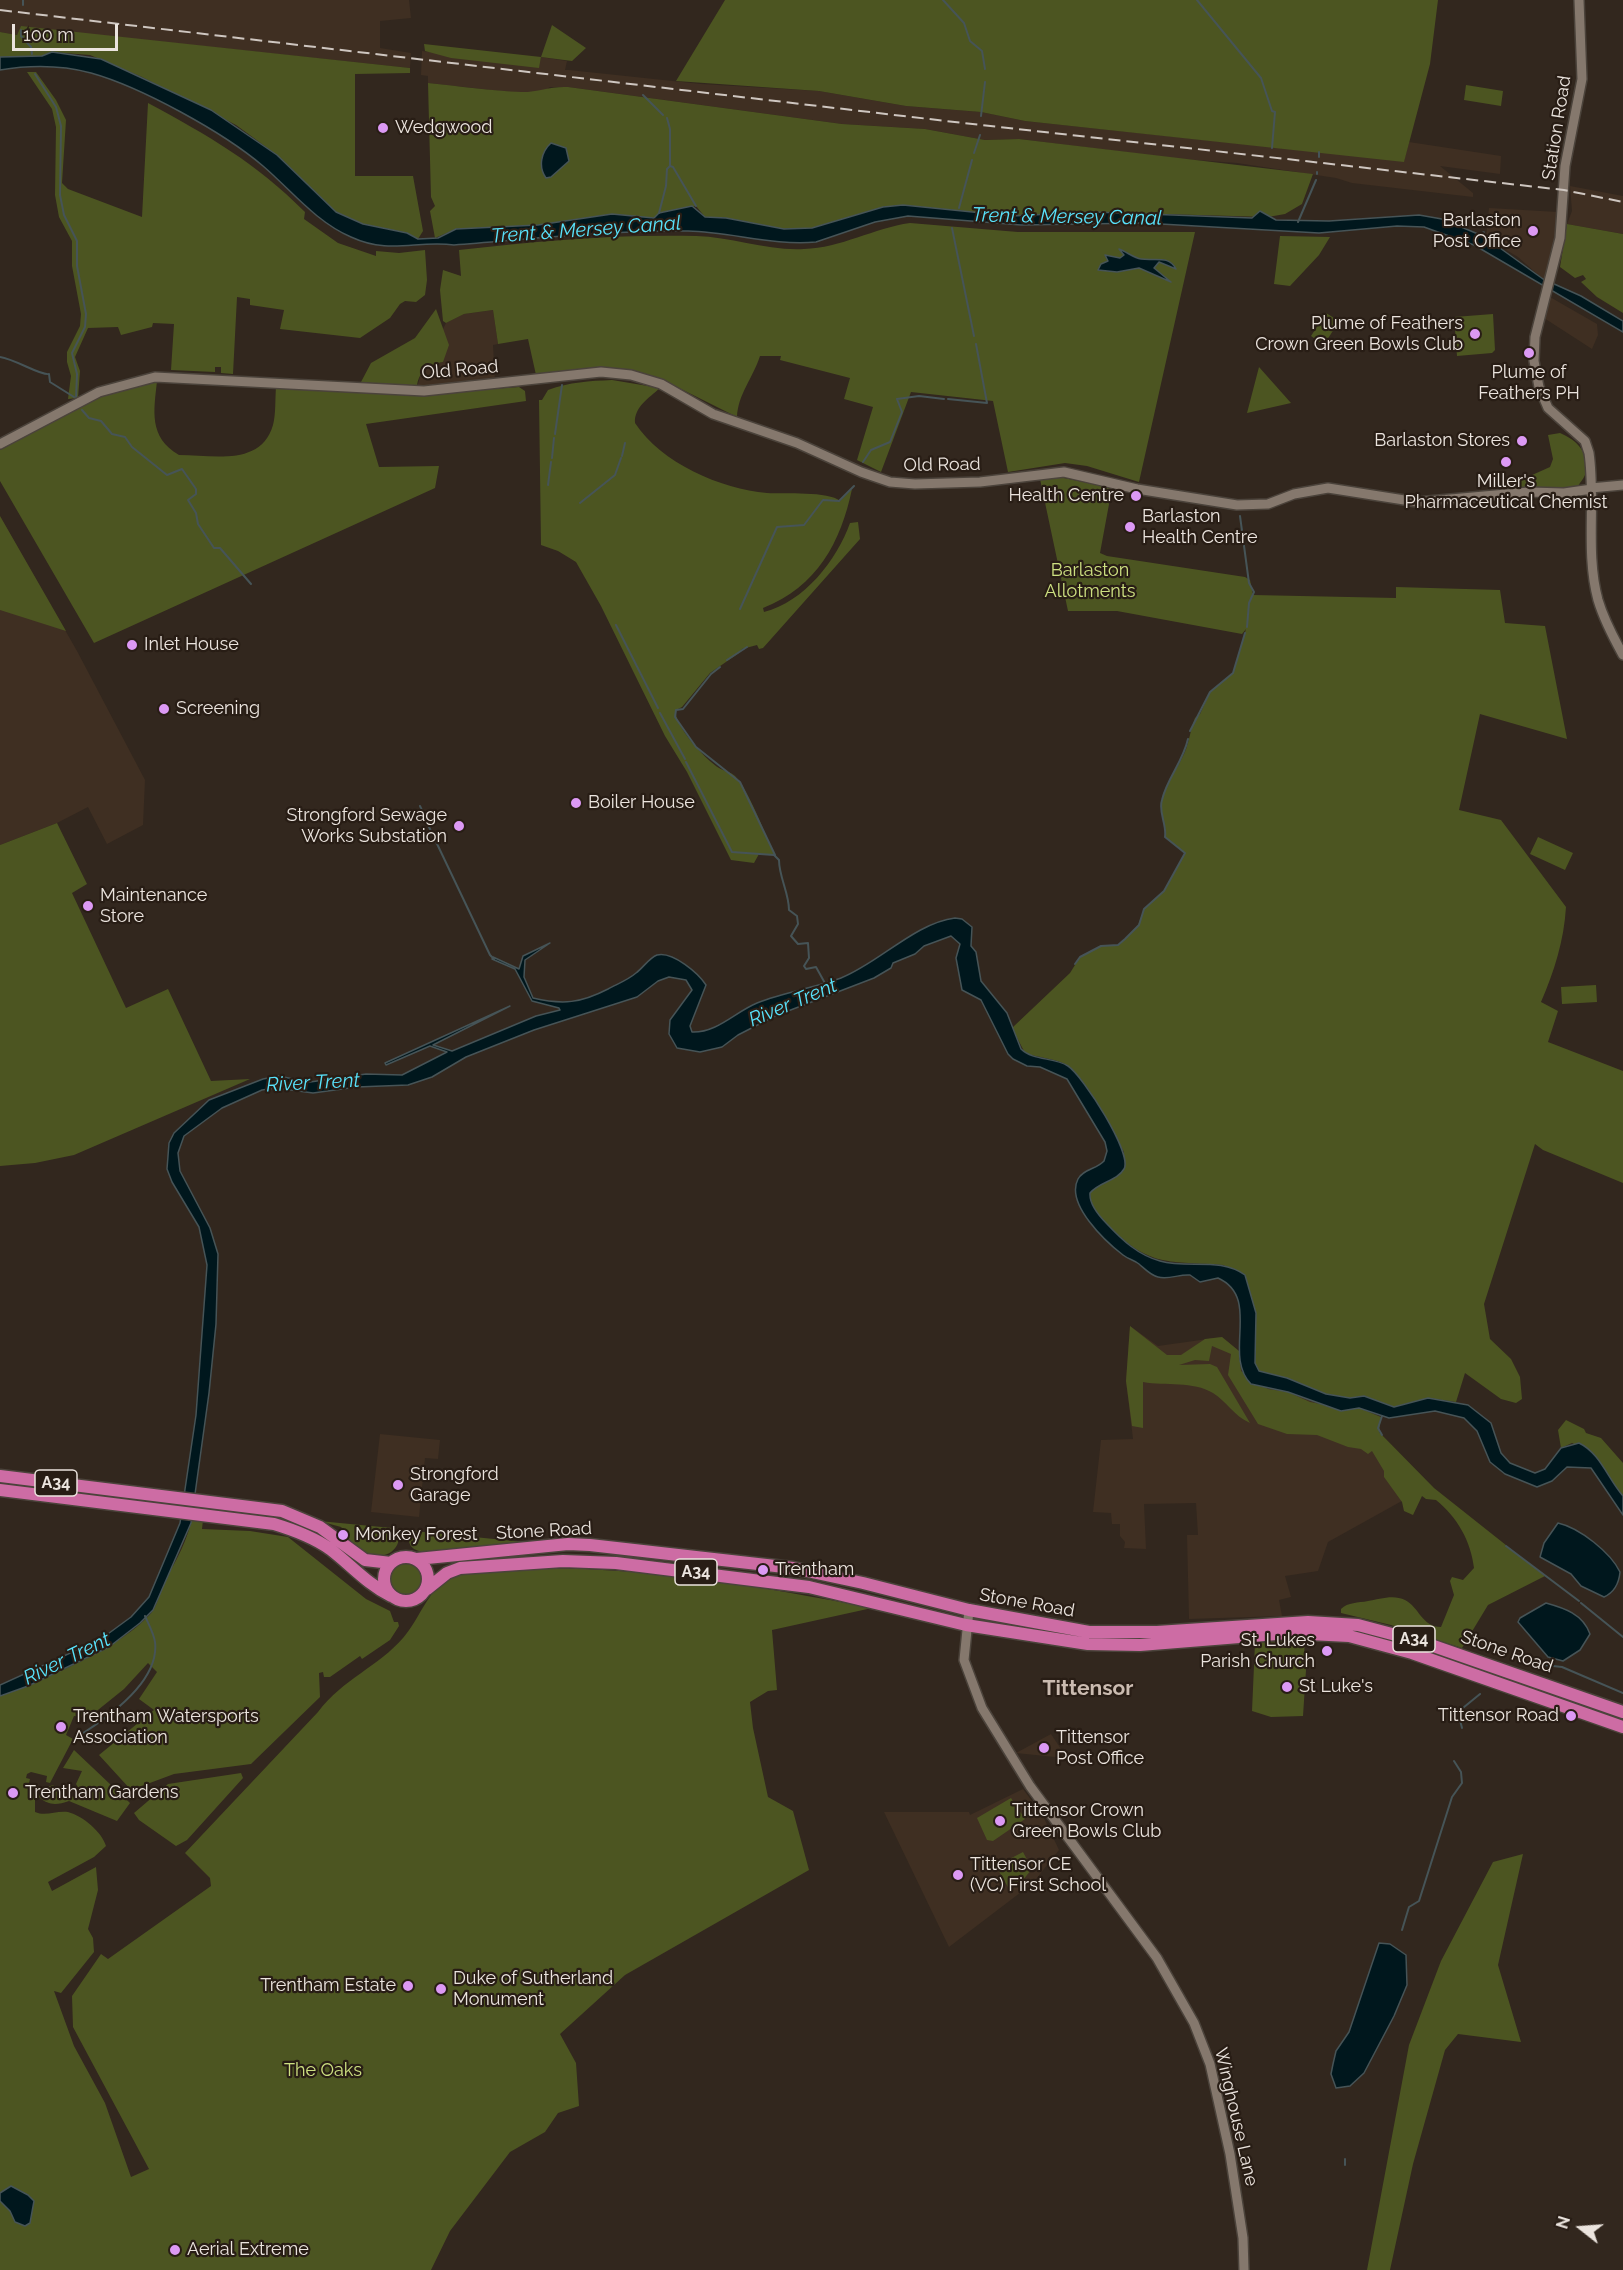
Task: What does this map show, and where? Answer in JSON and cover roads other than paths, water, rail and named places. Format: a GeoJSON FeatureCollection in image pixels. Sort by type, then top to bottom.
{"type":"FeatureCollection","features":[{"type":"Feature","properties":{"kind":"highway","name":"A34"},"geometry":{"type":"LineString","coordinates":[[0,1476],[174,1503],[200,1513],[274,1524],[299,1531],[329,1548],[369,1582],[391,1596]]}},
{"type":"Feature","properties":{"kind":"highway","name":"A34"},"geometry":{"type":"LineString","coordinates":[[0,1490],[174,1503],[204,1500],[282,1511],[311,1522],[365,1560],[391,1563]]}},
{"type":"Feature","properties":{"kind":"highway","name":"Stone Road"},"geometry":{"type":"LineString","coordinates":[[417,1559],[559,1545],[590,1545],[793,1568],[969,1610],[1097,1633],[1157,1632],[1308,1622],[1358,1626],[1422,1642],[1623,1712]]}},
{"type":"Feature","properties":{"kind":"highway"},"geometry":{"type":"LineString","coordinates":[[401,1558],[417,1559],[427,1571],[427,1589],[420,1597],[412,1601],[401,1601],[391,1596],[384,1578],[391,1563],[401,1558]]}},
{"type":"Feature","properties":{"kind":"highway","name":"Stone Road"},"geometry":{"type":"LineString","coordinates":[[427,1589],[447,1573],[460,1568],[563,1561],[616,1563],[809,1587],[966,1625],[1088,1644],[1140,1645],[1289,1633],[1348,1636],[1412,1653],[1623,1727]]}},
{"type":"Feature","properties":{"kind":"street","name":"Station Road"},"geometry":{"type":"LineString","coordinates":[[1579,0],[1582,79],[1565,166],[1560,238],[1533,345],[1539,387],[1550,412],[1585,441],[1589,453],[1592,489]]}},
{"type":"Feature","properties":{"kind":"street","name":"Old Road"},"geometry":{"type":"LineString","coordinates":[[0,444],[99,392],[127,383],[173,376],[349,389],[424,391],[588,372],[631,375],[661,384],[724,419],[797,443],[877,478],[899,483],[980,482],[1064,472],[1145,491],[1237,505],[1268,504],[1294,494],[1328,488],[1417,502],[1529,492],[1564,493],[1623,485]]}},
{"type":"Feature","properties":{"kind":"street"},"geometry":{"type":"LineString","coordinates":[[1592,489],[1593,561],[1598,598],[1605,620],[1623,655]]}},
{"type":"Feature","properties":{"kind":"street","name":"Winghouse Lane"},"geometry":{"type":"LineString","coordinates":[[969,1610],[963,1649],[966,1671],[982,1708],[1030,1786],[1157,1958],[1194,2023],[1210,2064],[1237,2188],[1244,2238],[1244,2270]]}},
{"type":"Feature","properties":{"kind":"water","name":"Trent & Mersey Canal"},"geometry":{"type":"Polygon","coordinates":[[[52,52],[101,59],[211,110],[277,155],[336,212],[363,224],[407,233],[418,239],[438,238],[456,229],[538,225],[612,214],[654,218],[659,213],[692,206],[705,217],[726,218],[784,229],[812,228],[883,207],[903,205],[1012,216],[1093,212],[1252,218],[1260,211],[1276,220],[1329,221],[1419,215],[1442,219],[1478,234],[1484,232],[1486,238],[1543,279],[1581,296],[1623,321],[1623,332],[1474,245],[1424,227],[1397,226],[1319,233],[1143,223],[1021,225],[908,216],[875,222],[816,242],[800,243],[704,232],[659,231],[571,235],[454,245],[378,245],[338,231],[315,214],[246,153],[204,125],[157,100],[111,80],[68,68],[23,67],[0,70],[0,57],[42,56],[52,52]]]}},
{"type":"Feature","properties":{"kind":"water"},"geometry":{"type":"Polygon","coordinates":[[[551,143],[566,148],[569,161],[551,177],[546,178],[542,169],[542,160],[551,143]]]}},
{"type":"Feature","properties":{"kind":"water"},"geometry":{"type":"Polygon","coordinates":[[[1119,249],[1138,258],[1161,259],[1170,262],[1176,269],[1159,262],[1154,268],[1171,282],[1139,268],[1117,272],[1098,270],[1101,264],[1108,261],[1105,255],[1120,258],[1124,255],[1119,249]]]}},
{"type":"Feature","properties":{"kind":"water","name":"River Trent"},"geometry":{"type":"Polygon","coordinates":[[[955,918],[962,919],[972,927],[971,946],[976,952],[981,981],[1007,1013],[1021,1049],[1031,1055],[1068,1066],[1095,1099],[1114,1132],[1125,1161],[1124,1169],[1090,1193],[1095,1210],[1125,1241],[1152,1258],[1171,1263],[1225,1266],[1245,1275],[1256,1313],[1255,1363],[1259,1371],[1287,1378],[1326,1394],[1350,1398],[1364,1396],[1394,1407],[1428,1398],[1468,1405],[1491,1423],[1501,1453],[1510,1463],[1535,1473],[1545,1469],[1561,1448],[1579,1443],[1593,1453],[1623,1496],[1623,1515],[1591,1468],[1567,1467],[1552,1481],[1537,1487],[1505,1474],[1490,1462],[1477,1431],[1464,1418],[1435,1411],[1389,1418],[1359,1408],[1341,1411],[1288,1392],[1251,1384],[1243,1372],[1240,1358],[1240,1313],[1238,1299],[1231,1287],[1218,1278],[1200,1282],[1190,1275],[1166,1278],[1155,1276],[1116,1249],[1089,1222],[1077,1200],[1078,1179],[1104,1161],[1107,1151],[1105,1142],[1067,1079],[1040,1067],[1027,1066],[1008,1054],[981,1000],[962,990],[956,958],[960,944],[951,936],[924,946],[915,954],[893,963],[891,968],[874,978],[775,1016],[738,1035],[722,1047],[700,1052],[677,1048],[669,1034],[670,1020],[692,990],[686,980],[669,977],[658,981],[637,997],[534,1030],[466,1057],[432,1077],[408,1085],[357,1087],[313,1093],[276,1088],[262,1090],[222,1108],[184,1136],[178,1153],[180,1171],[210,1228],[218,1254],[216,1324],[191,1523],[153,1610],[140,1623],[109,1647],[28,1686],[0,1696],[0,1685],[101,1639],[131,1617],[149,1597],[180,1523],[196,1415],[207,1265],[199,1227],[172,1182],[167,1169],[169,1143],[174,1133],[209,1100],[263,1079],[278,1076],[310,1082],[366,1074],[402,1075],[447,1052],[430,1046],[386,1065],[385,1063],[510,1006],[433,1045],[452,1051],[536,1016],[560,1010],[532,1001],[515,969],[492,959],[493,957],[519,969],[523,956],[550,943],[525,960],[524,977],[533,998],[554,1002],[580,1000],[626,980],[654,956],[670,956],[685,964],[706,985],[690,1026],[692,1032],[718,1026],[749,1007],[768,999],[841,978],[926,927],[955,918]]]}},
{"type":"Feature","properties":{"kind":"water"},"geometry":{"type":"Polygon","coordinates":[[[1558,1523],[1585,1536],[1602,1549],[1616,1565],[1620,1572],[1619,1580],[1614,1590],[1608,1595],[1604,1597],[1581,1586],[1571,1574],[1540,1557],[1544,1543],[1558,1523]]]}},
{"type":"Feature","properties":{"kind":"water"},"geometry":{"type":"Polygon","coordinates":[[[1546,1603],[1578,1617],[1590,1634],[1580,1650],[1563,1661],[1548,1657],[1518,1622],[1520,1618],[1546,1603]]]}},
{"type":"Feature","properties":{"kind":"water"},"geometry":{"type":"Polygon","coordinates":[[[1379,1943],[1390,1944],[1406,1955],[1407,1985],[1394,2016],[1364,2073],[1350,2086],[1336,2088],[1331,2074],[1336,2051],[1349,2032],[1379,1943]]]}},
{"type":"Feature","properties":{"kind":"water"},"geometry":{"type":"Polygon","coordinates":[[[11,2186],[34,2201],[30,2223],[25,2226],[15,2222],[10,2211],[0,2201],[0,2193],[11,2186]]]}},
{"type":"Feature","properties":{"kind":"waterway"},"geometry":{"type":"LineString","coordinates":[[23,0],[23,5]]}},
{"type":"Feature","properties":{"kind":"waterway"},"geometry":{"type":"LineString","coordinates":[[943,0],[964,23],[970,41],[982,51],[985,69]]}},
{"type":"Feature","properties":{"kind":"waterway"},"geometry":{"type":"LineString","coordinates":[[1197,0],[1261,78],[1272,111],[1275,112],[1272,148]]}},
{"type":"Feature","properties":{"kind":"waterway"},"geometry":{"type":"LineString","coordinates":[[21,30],[21,36],[31,47],[32,54]]}},
{"type":"Feature","properties":{"kind":"waterway"},"geometry":{"type":"LineString","coordinates":[[35,74],[56,107],[61,126],[60,195],[64,215],[77,241],[77,266],[86,314],[85,327],[72,353],[77,374],[76,399]]}},
{"type":"Feature","properties":{"kind":"waterway"},"geometry":{"type":"LineString","coordinates":[[981,116],[985,82]]}},
{"type":"Feature","properties":{"kind":"waterway"},"geometry":{"type":"LineString","coordinates":[[643,95],[663,115]]}},
{"type":"Feature","properties":{"kind":"waterway"},"geometry":{"type":"LineString","coordinates":[[667,118],[670,129],[670,166],[673,167],[696,206]]}},
{"type":"Feature","properties":{"kind":"waterway"},"geometry":{"type":"LineString","coordinates":[[974,153],[980,135]]}},
{"type":"Feature","properties":{"kind":"waterway"},"geometry":{"type":"LineString","coordinates":[[1319,152],[1319,157]]}},
{"type":"Feature","properties":{"kind":"waterway"},"geometry":{"type":"LineString","coordinates":[[959,208],[972,160]]}},
{"type":"Feature","properties":{"kind":"waterway","name":"Trent & Mersey Canal"},"geometry":{"type":"LineString","coordinates":[[659,213],[666,186],[667,169],[670,166]]}},
{"type":"Feature","properties":{"kind":"waterway"},"geometry":{"type":"LineString","coordinates":[[1298,222],[1316,180]]}},
{"type":"Feature","properties":{"kind":"waterway"},"geometry":{"type":"LineString","coordinates":[[952,228],[974,336]]}},
{"type":"Feature","properties":{"kind":"waterway"},"geometry":{"type":"LineString","coordinates":[[948,399],[987,403],[976,344]]}},
{"type":"Feature","properties":{"kind":"waterway"},"geometry":{"type":"LineString","coordinates":[[0,357],[49,374],[50,382],[74,397]]}},
{"type":"Feature","properties":{"kind":"waterway"},"geometry":{"type":"LineString","coordinates":[[555,434],[562,385]]}},
{"type":"Feature","properties":{"kind":"waterway"},"geometry":{"type":"LineString","coordinates":[[863,462],[871,450],[890,442],[902,412],[897,399],[919,396],[944,399]]}},
{"type":"Feature","properties":{"kind":"waterway"},"geometry":{"type":"LineString","coordinates":[[82,410],[89,418],[101,421],[112,434],[125,437],[132,447],[167,475],[182,469],[196,489],[196,494],[188,500],[196,513],[198,524],[214,548],[220,548],[251,584]]}},
{"type":"Feature","properties":{"kind":"waterway"},"geometry":{"type":"LineString","coordinates":[[552,458],[554,438]]}},
{"type":"Feature","properties":{"kind":"waterway"},"geometry":{"type":"LineString","coordinates":[[622,456],[625,443]]}},
{"type":"Feature","properties":{"kind":"waterway"},"geometry":{"type":"LineString","coordinates":[[580,503],[615,475],[621,458]]}},
{"type":"Feature","properties":{"kind":"waterway"},"geometry":{"type":"LineString","coordinates":[[548,485],[551,462]]}},
{"type":"Feature","properties":{"kind":"waterway"},"geometry":{"type":"LineString","coordinates":[[740,609],[777,527],[804,525],[823,500],[839,501],[854,486]]}},
{"type":"Feature","properties":{"kind":"waterway"},"geometry":{"type":"LineString","coordinates":[[1240,516],[1249,583],[1254,592],[1249,603],[1247,627]]}},
{"type":"Feature","properties":{"kind":"waterway"},"geometry":{"type":"LineString","coordinates":[[616,625],[658,708]]}},
{"type":"Feature","properties":{"kind":"waterway"},"geometry":{"type":"LineString","coordinates":[[1190,731],[1210,692],[1233,673],[1245,633]]}},
{"type":"Feature","properties":{"kind":"waterway"},"geometry":{"type":"LineString","coordinates":[[727,660],[747,647]]}},
{"type":"Feature","properties":{"kind":"waterway"},"geometry":{"type":"LineString","coordinates":[[720,667],[711,674],[683,709],[676,710],[675,717],[696,747],[740,782],[775,855]]}},
{"type":"Feature","properties":{"kind":"waterway"},"geometry":{"type":"LineString","coordinates":[[660,713],[685,759]]}},
{"type":"Feature","properties":{"kind":"waterway"},"geometry":{"type":"LineString","coordinates":[[1075,964],[1080,957],[1101,946],[1118,945],[1139,925],[1144,909],[1164,891],[1185,853],[1165,837],[1161,805],[1167,784],[1183,755],[1188,739]]}},
{"type":"Feature","properties":{"kind":"waterway","name":"River Trent"},"geometry":{"type":"LineString","coordinates":[[686,762],[732,852],[774,855],[779,860],[789,910],[797,916],[798,924],[791,936],[798,944],[808,943],[809,958],[804,966],[806,969],[816,967],[826,985]]}},
{"type":"Feature","properties":{"kind":"waterway"},"geometry":{"type":"LineString","coordinates":[[420,806],[427,822]]}},
{"type":"Feature","properties":{"kind":"waterway"},"geometry":{"type":"LineString","coordinates":[[429,827],[490,955],[494,959]]}},
{"type":"Feature","properties":{"kind":"waterway"},"geometry":{"type":"LineString","coordinates":[[1382,1416],[1378,1428],[1382,1435]]}},
{"type":"Feature","properties":{"kind":"waterway"},"geometry":{"type":"LineString","coordinates":[[1506,1546],[1579,1601]]}},
{"type":"Feature","properties":{"kind":"waterway"},"geometry":{"type":"LineString","coordinates":[[1581,1603],[1623,1637]]}},
{"type":"Feature","properties":{"kind":"waterway"},"geometry":{"type":"LineString","coordinates":[[77,1737],[116,1710],[129,1698],[149,1671],[154,1657],[155,1642],[145,1616]]}},
{"type":"Feature","properties":{"kind":"waterway"},"geometry":{"type":"LineString","coordinates":[[1544,1665],[1562,1667],[1623,1693]]}},
{"type":"Feature","properties":{"kind":"waterway"},"geometry":{"type":"LineString","coordinates":[[1462,1728],[1458,1712],[1480,1694]]}},
{"type":"Feature","properties":{"kind":"waterway"},"geometry":{"type":"LineString","coordinates":[[1402,1930],[1409,1907],[1419,1901],[1452,1797],[1462,1783],[1461,1772],[1454,1761]]}},
{"type":"Feature","properties":{"kind":"waterway"},"geometry":{"type":"LineString","coordinates":[[1345,2159],[1345,2165]]}},
{"type":"Feature","properties":{"kind":"railway"},"geometry":{"type":"LineString","coordinates":[[0,10],[946,121],[1564,190],[1623,202]]}},
{"type":"Feature","properties":{"kind":"place","name":"Wedgwood"},"geometry":{"type":"Point","coordinates":[383,128]}},
{"type":"Feature","properties":{"kind":"place","name":"Barlaston Post Office"},"geometry":{"type":"Point","coordinates":[1533,231]}},
{"type":"Feature","properties":{"kind":"place","name":"Plume of Feathers Crown Green Bowls Club"},"geometry":{"type":"Point","coordinates":[1475,334]}},
{"type":"Feature","properties":{"kind":"place","name":"Plume of Feathers PH"},"geometry":{"type":"Point","coordinates":[1529,353]}},
{"type":"Feature","properties":{"kind":"place","name":"Barlaston Stores"},"geometry":{"type":"Point","coordinates":[1522,441]}},
{"type":"Feature","properties":{"kind":"place","name":"Miller's Pharmaceutical Chemist"},"geometry":{"type":"Point","coordinates":[1506,462]}},
{"type":"Feature","properties":{"kind":"place","name":"Health Centre"},"geometry":{"type":"Point","coordinates":[1136,496]}},
{"type":"Feature","properties":{"kind":"place","name":"Barlaston Health Centre"},"geometry":{"type":"Point","coordinates":[1130,527]}},
{"type":"Feature","properties":{"kind":"place","name":"Inlet House"},"geometry":{"type":"Point","coordinates":[132,645]}},
{"type":"Feature","properties":{"kind":"place","name":"Screening"},"geometry":{"type":"Point","coordinates":[164,709]}},
{"type":"Feature","properties":{"kind":"place","name":"Boiler House"},"geometry":{"type":"Point","coordinates":[576,803]}},
{"type":"Feature","properties":{"kind":"place","name":"Strongford Sewage Works Substation"},"geometry":{"type":"Point","coordinates":[459,826]}},
{"type":"Feature","properties":{"kind":"place","name":"Maintenance Store"},"geometry":{"type":"Point","coordinates":[88,906]}},
{"type":"Feature","properties":{"kind":"place","name":"Strongford Garage"},"geometry":{"type":"Point","coordinates":[398,1485]}},
{"type":"Feature","properties":{"kind":"place","name":"Monkey Forest"},"geometry":{"type":"Point","coordinates":[343,1535]}},
{"type":"Feature","properties":{"kind":"place","name":"Trentham"},"geometry":{"type":"Point","coordinates":[763,1570]}},
{"type":"Feature","properties":{"kind":"place","name":"St. Lukes Parish Church"},"geometry":{"type":"Point","coordinates":[1327,1651]}},
{"type":"Feature","properties":{"kind":"place","name":"St Luke's"},"geometry":{"type":"Point","coordinates":[1287,1687]}},
{"type":"Feature","properties":{"kind":"place","name":"Tittensor Road"},"geometry":{"type":"Point","coordinates":[1571,1716]}},
{"type":"Feature","properties":{"kind":"place","name":"Trentham Watersports Association"},"geometry":{"type":"Point","coordinates":[61,1727]}},
{"type":"Feature","properties":{"kind":"place","name":"Tittensor Post Office"},"geometry":{"type":"Point","coordinates":[1044,1748]}},
{"type":"Feature","properties":{"kind":"place","name":"Trentham Gardens"},"geometry":{"type":"Point","coordinates":[13,1793]}},
{"type":"Feature","properties":{"kind":"place","name":"Tittensor Crown Green Bowls Club"},"geometry":{"type":"Point","coordinates":[1000,1821]}},
{"type":"Feature","properties":{"kind":"place","name":"Tittensor CE (VC) First School"},"geometry":{"type":"Point","coordinates":[958,1875]}},
{"type":"Feature","properties":{"kind":"place","name":"Trentham Estate"},"geometry":{"type":"Point","coordinates":[408,1986]}},
{"type":"Feature","properties":{"kind":"place","name":"Duke of Sutherland Monument"},"geometry":{"type":"Point","coordinates":[441,1989]}},
{"type":"Feature","properties":{"kind":"place","name":"Aerial Extreme"},"geometry":{"type":"Point","coordinates":[175,2250]}},
{"type":"Feature","properties":{"kind":"district","name":"Tittensor"},"geometry":{"type":"Point","coordinates":[1088,1689]}},
{"type":"Feature","properties":{"kind":"park label","name":"Barlaston Allotments"},"geometry":{"type":"Point","coordinates":[1090,581]}},
{"type":"Feature","properties":{"kind":"park label","name":"The Oaks"},"geometry":{"type":"Point","coordinates":[323,2071]}}]}
